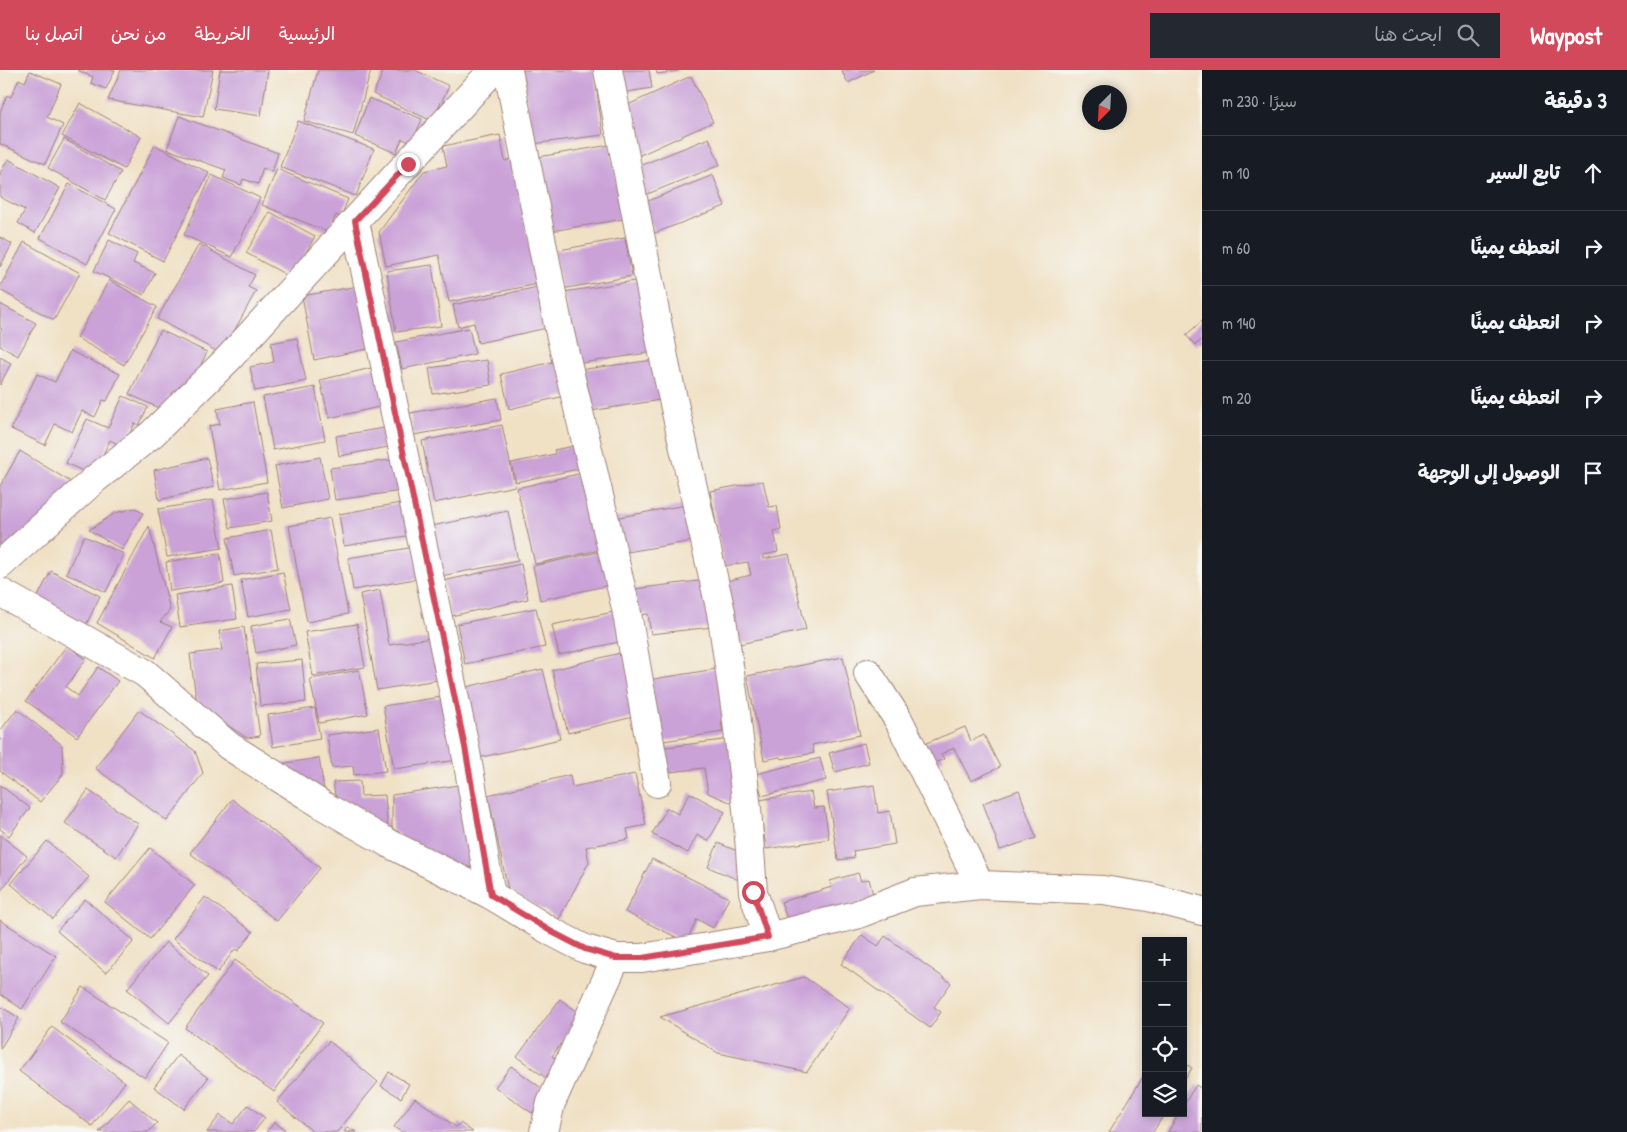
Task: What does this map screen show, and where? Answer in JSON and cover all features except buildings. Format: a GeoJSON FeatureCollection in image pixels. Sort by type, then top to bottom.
{"type":"FeatureCollection","features":[{"type":"Feature","properties":{"kind":"street"},"geometry":{"type":"LineString","coordinates":[[0,565],[95,479],[152,434],[229,358],[493,70]]}},
{"type":"Feature","properties":{"kind":"street"},"geometry":{"type":"LineString","coordinates":[[508,70],[559,329],[626,608],[657,783]]}},
{"type":"Feature","properties":{"kind":"street"},"geometry":{"type":"LineString","coordinates":[[608,70],[666,368],[721,612],[736,714],[747,809],[753,892],[768,937]]}},
{"type":"Feature","properties":{"kind":"street"},"geometry":{"type":"LineString","coordinates":[[355,221],[463,737],[491,895]]}},
{"type":"Feature","properties":{"kind":"street"},"geometry":{"type":"LineString","coordinates":[[0,592],[145,673],[230,746],[324,806],[390,844],[491,895],[552,932],[585,949],[616,958],[642,958],[768,937],[856,915],[915,892],[980,885],[1103,890],[1148,897],[1202,911]]}},
{"type":"Feature","properties":{"kind":"street"},"geometry":{"type":"LineString","coordinates":[[868,673],[899,721],[980,885]]}},
{"type":"Feature","properties":{"kind":"street"},"geometry":{"type":"LineString","coordinates":[[544,1132],[551,1103],[616,958]]}},
{"type":"Feature","properties":{"kind":"route"},"geometry":{"type":"LineString","coordinates":[[408,164],[355,221],[465,747],[491,895],[552,932],[585,949],[616,958],[642,958],[768,937],[753,892]]}}]}
